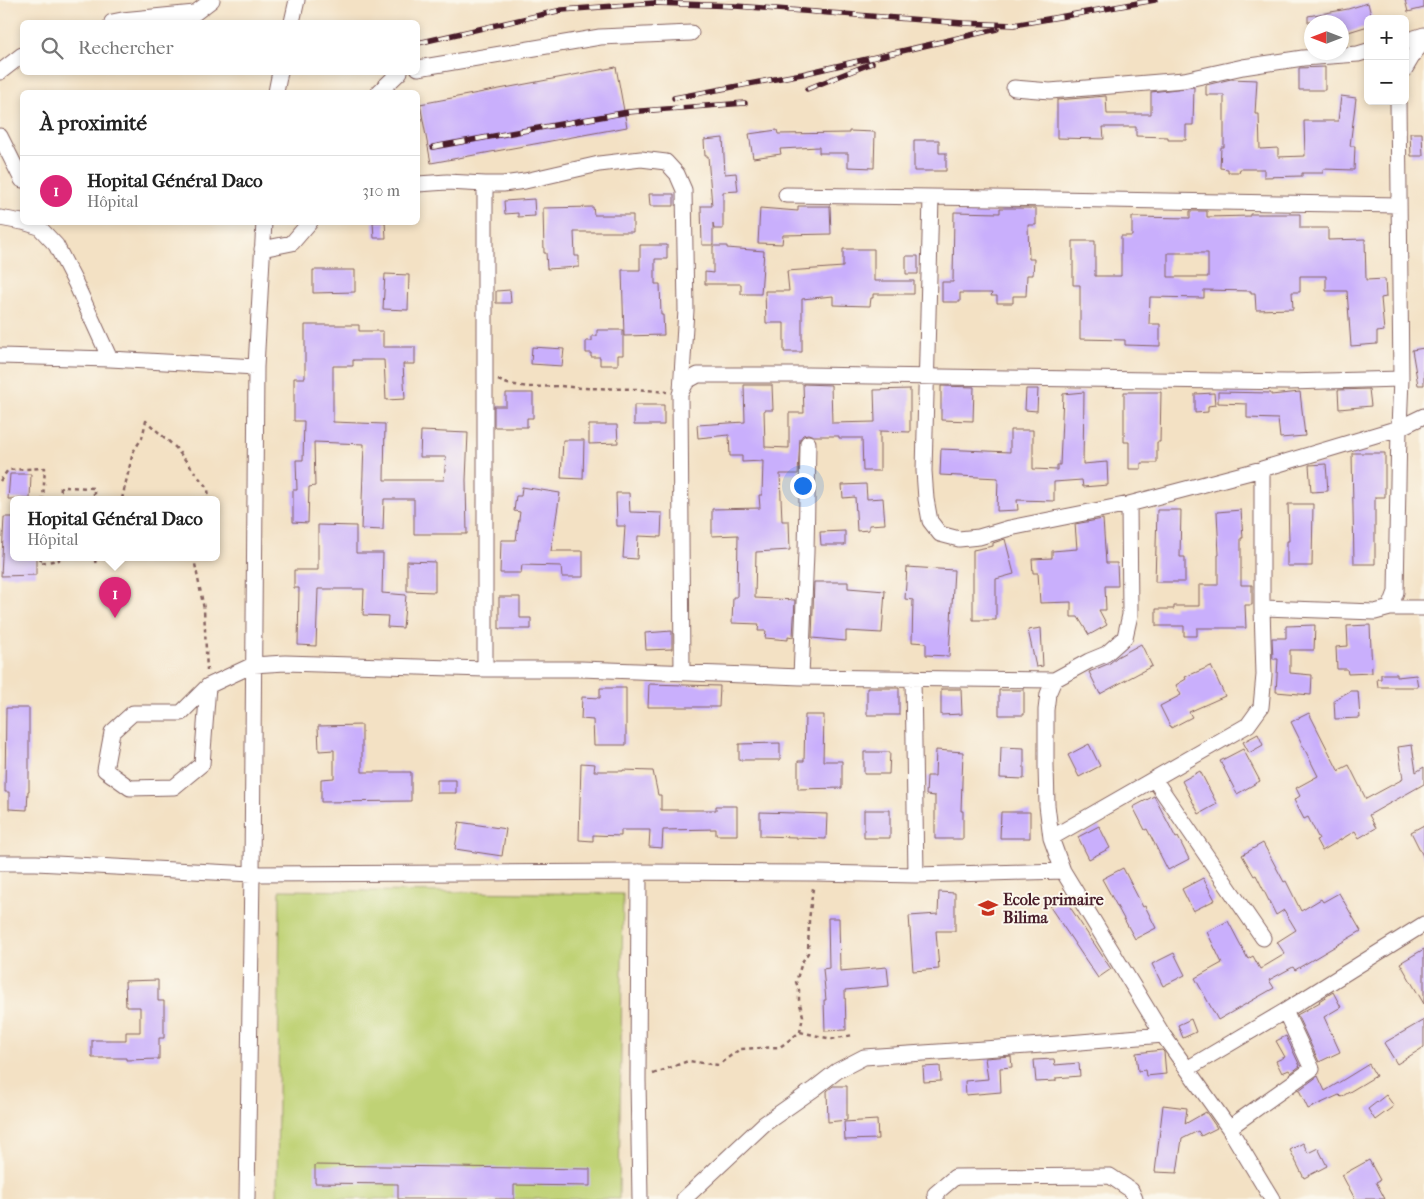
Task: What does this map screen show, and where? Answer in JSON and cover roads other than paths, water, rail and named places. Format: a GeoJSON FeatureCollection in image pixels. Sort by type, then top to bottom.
{"type":"FeatureCollection","features":[{"type":"Feature","properties":{"kind":"street"},"geometry":{"type":"LineString","coordinates":[[122,20],[195,14],[212,0]]}},
{"type":"Feature","properties":{"kind":"street"},"geometry":{"type":"LineString","coordinates":[[292,20],[297,0]]}},
{"type":"Feature","properties":{"kind":"street"},"geometry":{"type":"LineString","coordinates":[[420,68],[600,37],[691,33]]}},
{"type":"Feature","properties":{"kind":"street"},"geometry":{"type":"LineString","coordinates":[[1409,40],[1424,35]]}},
{"type":"Feature","properties":{"kind":"street"},"geometry":{"type":"LineString","coordinates":[[1409,62],[1414,52],[1424,42]]}},
{"type":"Feature","properties":{"kind":"street"},"geometry":{"type":"LineString","coordinates":[[1014,88],[1050,91],[1184,80],[1303,58],[1364,52]]}},
{"type":"Feature","properties":{"kind":"street"},"geometry":{"type":"LineString","coordinates":[[0,72],[20,57]]}},
{"type":"Feature","properties":{"kind":"street"},"geometry":{"type":"LineString","coordinates":[[276,90],[279,75]]}},
{"type":"Feature","properties":{"kind":"street"},"geometry":{"type":"LineString","coordinates":[[381,90],[397,75]]}},
{"type":"Feature","properties":{"kind":"street"},"geometry":{"type":"LineString","coordinates":[[1390,608],[1396,592],[1401,379],[1398,105]]}},
{"type":"Feature","properties":{"kind":"street"},"geometry":{"type":"LineString","coordinates":[[0,136],[20,176]]}},
{"type":"Feature","properties":{"kind":"street"},"geometry":{"type":"LineString","coordinates":[[420,184],[525,182],[600,164],[640,159],[666,162],[677,174],[684,190],[686,310],[680,394],[682,672]]}},
{"type":"Feature","properties":{"kind":"street"},"geometry":{"type":"LineString","coordinates":[[484,668],[485,184]]}},
{"type":"Feature","properties":{"kind":"street"},"geometry":{"type":"LineString","coordinates":[[786,195],[1399,205]]}},
{"type":"Feature","properties":{"kind":"street"},"geometry":{"type":"LineString","coordinates":[[931,197],[924,471],[930,521],[940,534],[959,539],[979,537],[1010,528],[1129,504],[1262,469],[1399,428],[1424,416]]}},
{"type":"Feature","properties":{"kind":"street"},"geometry":{"type":"LineString","coordinates":[[0,218],[20,221]]}},
{"type":"Feature","properties":{"kind":"street"},"geometry":{"type":"LineString","coordinates":[[33,225],[39,227],[56,245]]}},
{"type":"Feature","properties":{"kind":"street"},"geometry":{"type":"LineString","coordinates":[[46,225],[76,282],[110,359]]}},
{"type":"Feature","properties":{"kind":"street"},"geometry":{"type":"LineString","coordinates":[[247,1199],[256,367],[264,225]]}},
{"type":"Feature","properties":{"kind":"street"},"geometry":{"type":"LineString","coordinates":[[262,249],[292,243],[307,225]]}},
{"type":"Feature","properties":{"kind":"street"},"geometry":{"type":"LineString","coordinates":[[0,356],[110,359],[256,367]]}},
{"type":"Feature","properties":{"kind":"street"},"geometry":{"type":"LineString","coordinates":[[680,394],[686,381],[698,375],[1288,382],[1401,379]]}},
{"type":"Feature","properties":{"kind":"street"},"geometry":{"type":"LineString","coordinates":[[801,676],[808,443]]}},
{"type":"Feature","properties":{"kind":"street"},"geometry":{"type":"LineString","coordinates":[[1051,838],[1248,725],[1261,707],[1264,675],[1262,469]]}},
{"type":"Feature","properties":{"kind":"street"},"geometry":{"type":"LineString","coordinates":[[208,686],[202,764],[174,787],[130,788],[105,770],[112,732],[133,713],[181,712],[208,686],[253,665],[285,663],[801,676],[1054,680],[1106,654],[1125,637],[1130,615],[1129,504]]}},
{"type":"Feature","properties":{"kind":"street"},"geometry":{"type":"LineString","coordinates":[[1262,608],[1375,612],[1390,608],[1424,608]]}},
{"type":"Feature","properties":{"kind":"street"},"geometry":{"type":"LineString","coordinates":[[914,678],[916,875]]}},
{"type":"Feature","properties":{"kind":"street"},"geometry":{"type":"LineString","coordinates":[[1054,680],[1048,694],[1046,710],[1047,805],[1051,838],[1063,871],[1163,1036],[1229,1128],[1272,1199]]}},
{"type":"Feature","properties":{"kind":"street"},"geometry":{"type":"LineString","coordinates":[[1154,779],[1263,938]]}},
{"type":"Feature","properties":{"kind":"street"},"geometry":{"type":"LineString","coordinates":[[0,863],[36,863],[252,874],[814,872],[916,875],[1063,871]]}},
{"type":"Feature","properties":{"kind":"street"},"geometry":{"type":"LineString","coordinates":[[639,872],[638,1080],[640,1199]]}},
{"type":"Feature","properties":{"kind":"street"},"geometry":{"type":"LineString","coordinates":[[1187,1069],[1285,1011],[1424,924]]}},
{"type":"Feature","properties":{"kind":"street"},"geometry":{"type":"LineString","coordinates":[[1229,1128],[1312,1068],[1285,1011]]}},
{"type":"Feature","properties":{"kind":"street"},"geometry":{"type":"LineString","coordinates":[[684,1199],[764,1124],[837,1071],[864,1057],[1163,1036]]}},
{"type":"Feature","properties":{"kind":"street"},"geometry":{"type":"LineString","coordinates":[[936,1199],[935,1194],[955,1178],[1110,1176],[1131,1190],[1136,1199]]}},
{"type":"Feature","properties":{"kind":"railway"},"geometry":{"type":"LineString","coordinates":[[420,43],[562,10],[654,3],[735,6],[1014,25],[1155,0]]}},
{"type":"Feature","properties":{"kind":"railway"},"geometry":{"type":"LineString","coordinates":[[674,98],[802,74],[997,29]]}},
{"type":"Feature","properties":{"kind":"railway"},"geometry":{"type":"LineString","coordinates":[[807,89],[872,63]]}},
{"type":"Feature","properties":{"kind":"railway"},"geometry":{"type":"LineString","coordinates":[[433,147],[628,112],[745,103]]}},
{"type":"Feature","properties":{"kind":"place","name":"Hopital Général Daco"},"geometry":{"type":"Point","coordinates":[115,618]}},
{"type":"Feature","properties":{"kind":"place","name":"Ecole primaire Bilima"},"geometry":{"type":"Point","coordinates":[988,908]}}]}
